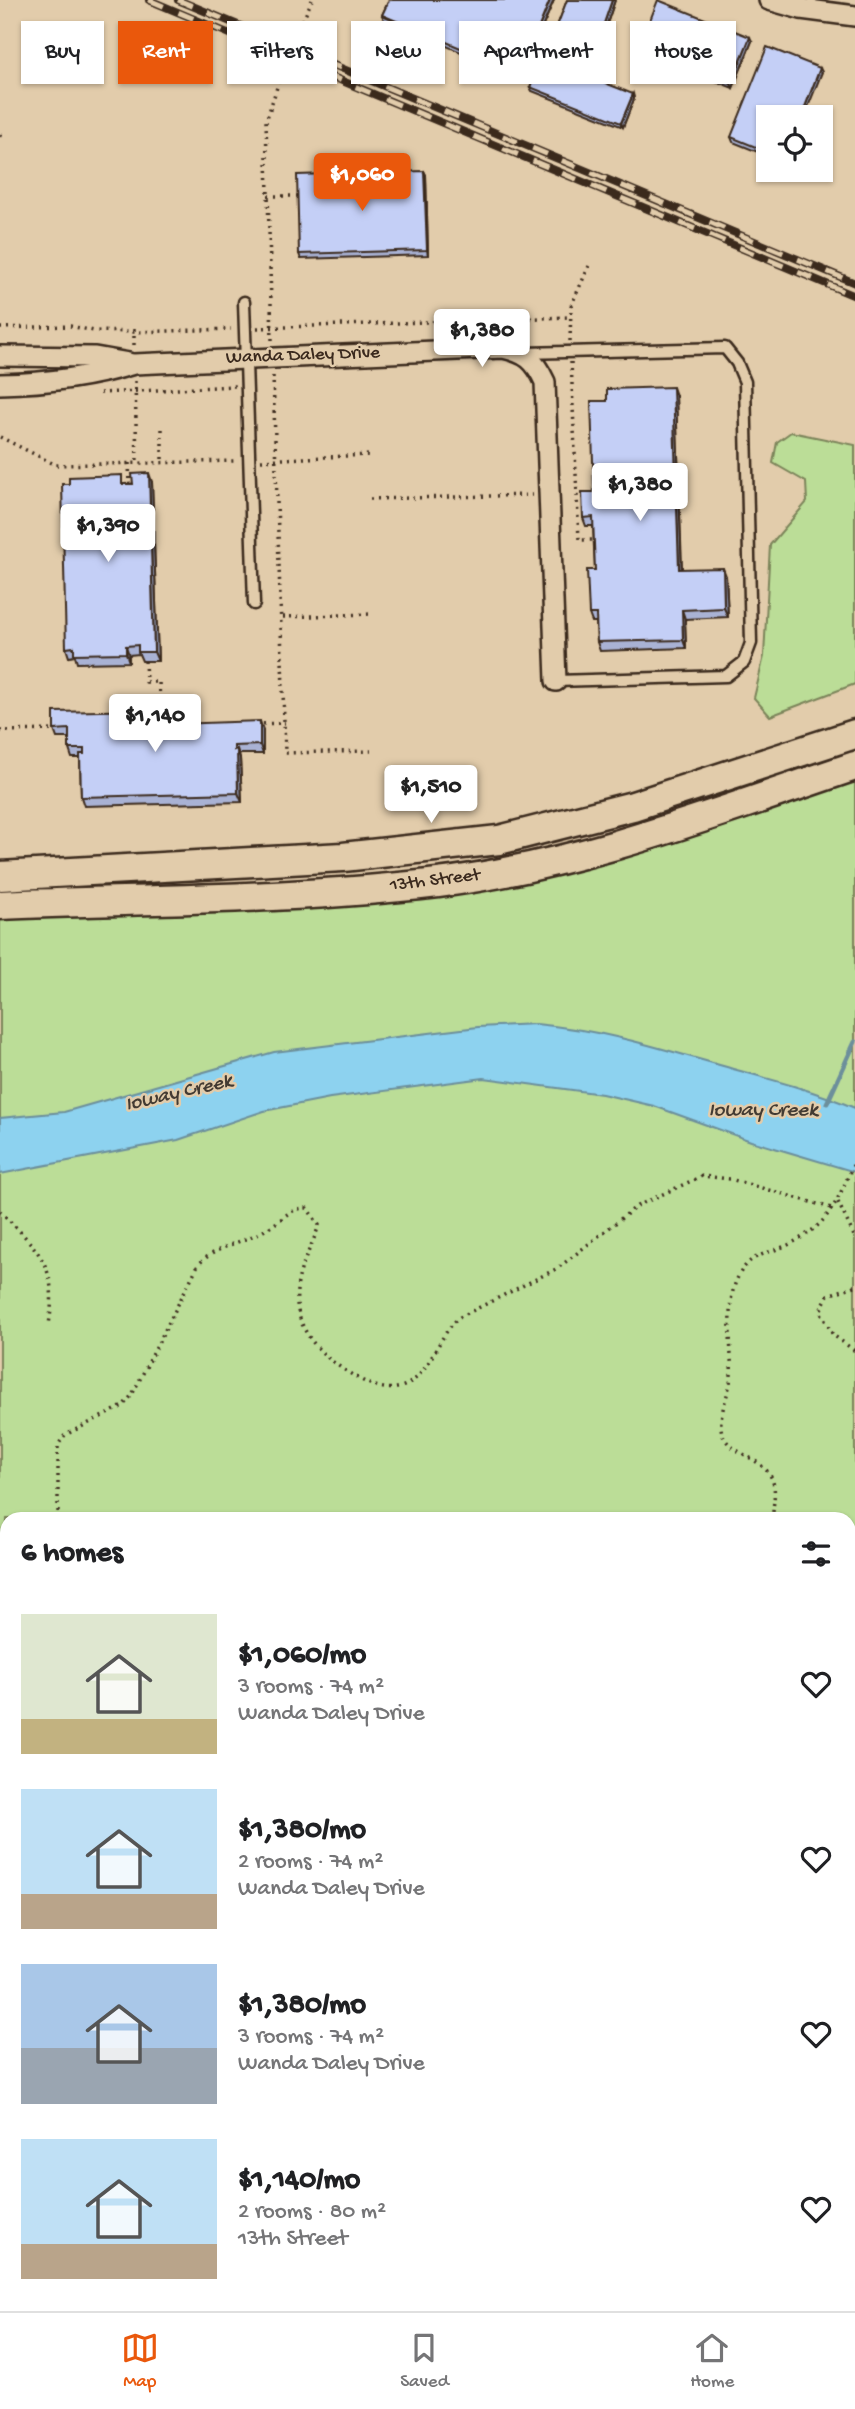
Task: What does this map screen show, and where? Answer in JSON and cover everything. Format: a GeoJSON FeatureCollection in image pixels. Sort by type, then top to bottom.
{"type":"FeatureCollection","features":[{"type":"Feature","properties":{"kind":"main road","name":"13th Street"},"geometry":{"type":"LineString","coordinates":[[0,876],[343,858],[499,840],[633,806],[855,734]]}},
{"type":"Feature","properties":{"kind":"main road","name":"13th Street"},"geometry":{"type":"LineString","coordinates":[[0,905],[265,895],[439,883],[577,856],[855,766]]}},
{"type":"Feature","properties":{"kind":"street"},"geometry":{"type":"LineString","coordinates":[[769,0],[801,9],[855,16]]}},
{"type":"Feature","properties":{"kind":"street","name":"Wanda Daley Drive"},"geometry":{"type":"LineString","coordinates":[[0,384],[44,383],[96,376],[134,363],[503,348],[524,353]]}},
{"type":"Feature","properties":{"kind":"street"},"geometry":{"type":"LineString","coordinates":[[524,353],[537,364],[545,382],[556,681]]}},
{"type":"Feature","properties":{"kind":"street"},"geometry":{"type":"LineString","coordinates":[[0,356],[95,357],[134,363]]}},
{"type":"Feature","properties":{"kind":"lane"},"geometry":{"type":"LineString","coordinates":[[244,302],[254,604]]}},
{"type":"Feature","properties":{"kind":"lane"},"geometry":{"type":"LineString","coordinates":[[524,353],[725,348],[737,363],[745,382],[751,643],[744,662],[726,676],[556,681]]}},
{"type":"Feature","properties":{"kind":"path"},"geometry":{"type":"LineString","coordinates":[[303,21],[312,0]]}},
{"type":"Feature","properties":{"kind":"path"},"geometry":{"type":"LineString","coordinates":[[278,84],[266,121],[285,753],[371,751]]}},
{"type":"Feature","properties":{"kind":"path"},"geometry":{"type":"LineString","coordinates":[[268,197],[299,196]]}},
{"type":"Feature","properties":{"kind":"path"},"geometry":{"type":"LineString","coordinates":[[589,266],[571,306],[569,317],[579,540],[597,540]]}},
{"type":"Feature","properties":{"kind":"path"},"geometry":{"type":"LineString","coordinates":[[0,328],[70,326],[94,331],[245,329],[569,317]]}},
{"type":"Feature","properties":{"kind":"path"},"geometry":{"type":"LineString","coordinates":[[134,329],[137,463]]}},
{"type":"Feature","properties":{"kind":"path"},"geometry":{"type":"LineString","coordinates":[[88,395],[135,389],[247,386]]}},
{"type":"Feature","properties":{"kind":"path"},"geometry":{"type":"LineString","coordinates":[[162,429],[162,462]]}},
{"type":"Feature","properties":{"kind":"path"},"geometry":{"type":"LineString","coordinates":[[0,438],[56,465],[369,455]]}},
{"type":"Feature","properties":{"kind":"path"},"geometry":{"type":"LineString","coordinates":[[129,463],[130,493]]}},
{"type":"Feature","properties":{"kind":"path"},"geometry":{"type":"LineString","coordinates":[[577,494],[587,493]]}},
{"type":"Feature","properties":{"kind":"path"},"geometry":{"type":"LineString","coordinates":[[370,499],[549,494]]}},
{"type":"Feature","properties":{"kind":"path"},"geometry":{"type":"LineString","coordinates":[[282,617],[371,614]]}},
{"type":"Feature","properties":{"kind":"path"},"geometry":{"type":"LineString","coordinates":[[145,661],[146,682],[159,682],[160,726],[174,726]]}},
{"type":"Feature","properties":{"kind":"path"},"geometry":{"type":"LineString","coordinates":[[243,724],[285,723]]}},
{"type":"Feature","properties":{"kind":"path"},"geometry":{"type":"LineString","coordinates":[[0,731],[57,730]]}},
{"type":"Feature","properties":{"kind":"path"},"geometry":{"type":"LineString","coordinates":[[774,1512],[776,1490],[770,1476],[760,1464],[731,1448],[723,1437],[721,1420],[731,1372],[729,1312],[739,1279],[750,1262],[807,1235],[835,1209],[855,1161]]}},
{"type":"Feature","properties":{"kind":"path"},"geometry":{"type":"LineString","coordinates":[[58,1512],[56,1464],[58,1445],[65,1435],[123,1406],[132,1395],[198,1265],[207,1255],[255,1236],[294,1208],[307,1208],[318,1225],[298,1285],[298,1303],[304,1330],[331,1364],[373,1385],[399,1388],[411,1382],[448,1326],[460,1317],[558,1268],[637,1206],[702,1176],[730,1179],[835,1209]]}},
{"type":"Feature","properties":{"kind":"path"},"geometry":{"type":"LineString","coordinates":[[838,1202],[855,1238]]}},
{"type":"Feature","properties":{"kind":"path"},"geometry":{"type":"LineString","coordinates":[[0,1211],[49,1267],[52,1307],[49,1324]]}},
{"type":"Feature","properties":{"kind":"path"},"geometry":{"type":"LineString","coordinates":[[855,1286],[828,1295],[820,1311],[833,1335],[855,1351]]}},
{"type":"Feature","properties":{"kind":"green space"},"geometry":{"type":"Polygon","coordinates":[[[791,432],[855,445],[855,684],[770,716],[754,698],[764,656],[770,545],[807,502],[806,482],[773,463],[777,442],[791,432]]]}},
{"type":"Feature","properties":{"kind":"green space"},"geometry":{"type":"Polygon","coordinates":[[[855,777],[855,1512],[0,1512],[0,918],[354,900],[855,777]]]}},
{"type":"Feature","properties":{"kind":"water","name":"Ioway Creek"},"geometry":{"type":"Polygon","coordinates":[[[536,1024],[588,1031],[659,1048],[794,1086],[855,1108],[855,1172],[751,1141],[654,1106],[602,1094],[484,1078],[330,1098],[264,1111],[178,1140],[0,1174],[0,1118],[64,1112],[274,1052],[478,1027],[536,1024]]]}},
{"type":"Feature","properties":{"kind":"building"},"geometry":{"type":"Polygon","coordinates":[[[389,0],[550,0],[541,21],[459,21],[459,47],[445,41],[445,21],[396,21],[382,15],[389,0]]]}},
{"type":"Feature","properties":{"kind":"building"},"geometry":{"type":"Polygon","coordinates":[[[567,0],[612,0],[605,21],[559,21],[567,0]]]}},
{"type":"Feature","properties":{"kind":"building"},"geometry":{"type":"Polygon","coordinates":[[[658,0],[710,21],[650,21],[658,0]]]}},
{"type":"Feature","properties":{"kind":"building"},"geometry":{"type":"Polygon","coordinates":[[[736,31],[750,37],[736,72],[736,31]]]}},
{"type":"Feature","properties":{"kind":"building"},"geometry":{"type":"Polygon","coordinates":[[[767,47],[820,68],[806,105],[756,105],[756,147],[731,137],[767,47]]]}},
{"type":"Feature","properties":{"kind":"building"},"geometry":{"type":"Polygon","coordinates":[[[531,84],[608,84],[633,94],[621,123],[530,87],[531,84]]]}},
{"type":"Feature","properties":{"kind":"building"},"geometry":{"type":"Polygon","coordinates":[[[424,171],[427,250],[299,254],[297,175],[424,171]]]}},
{"type":"Feature","properties":{"kind":"building"},"geometry":{"type":"Polygon","coordinates":[[[673,387],[679,569],[723,568],[724,608],[682,610],[683,640],[597,642],[596,614],[589,614],[587,570],[595,570],[593,517],[583,518],[582,492],[594,492],[591,401],[607,401],[607,389],[673,387]]]}},
{"type":"Feature","properties":{"kind":"building"},"geometry":{"type":"Polygon","coordinates":[[[149,473],[154,652],[138,652],[138,645],[126,646],[126,653],[74,654],[74,647],[66,648],[62,484],[69,484],[69,477],[122,475],[122,484],[133,484],[132,474],[149,473]]]}},
{"type":"Feature","properties":{"kind":"building"},"geometry":{"type":"Polygon","coordinates":[[[146,710],[147,725],[260,721],[260,745],[234,746],[234,750],[237,749],[238,793],[81,797],[80,754],[84,754],[84,749],[69,749],[69,729],[54,730],[54,712],[146,710]]]}},
{"type":"Feature","properties":{"kind":"waterway"},"geometry":{"type":"LineString","coordinates":[[827,1103],[855,1042]]}},
{"type":"Feature","properties":{"kind":"railway"},"geometry":{"type":"LineString","coordinates":[[149,0],[855,296]]}},
{"type":"Feature","properties":{"kind":"railway"},"geometry":{"type":"LineString","coordinates":[[178,0],[855,283]]}}]}
